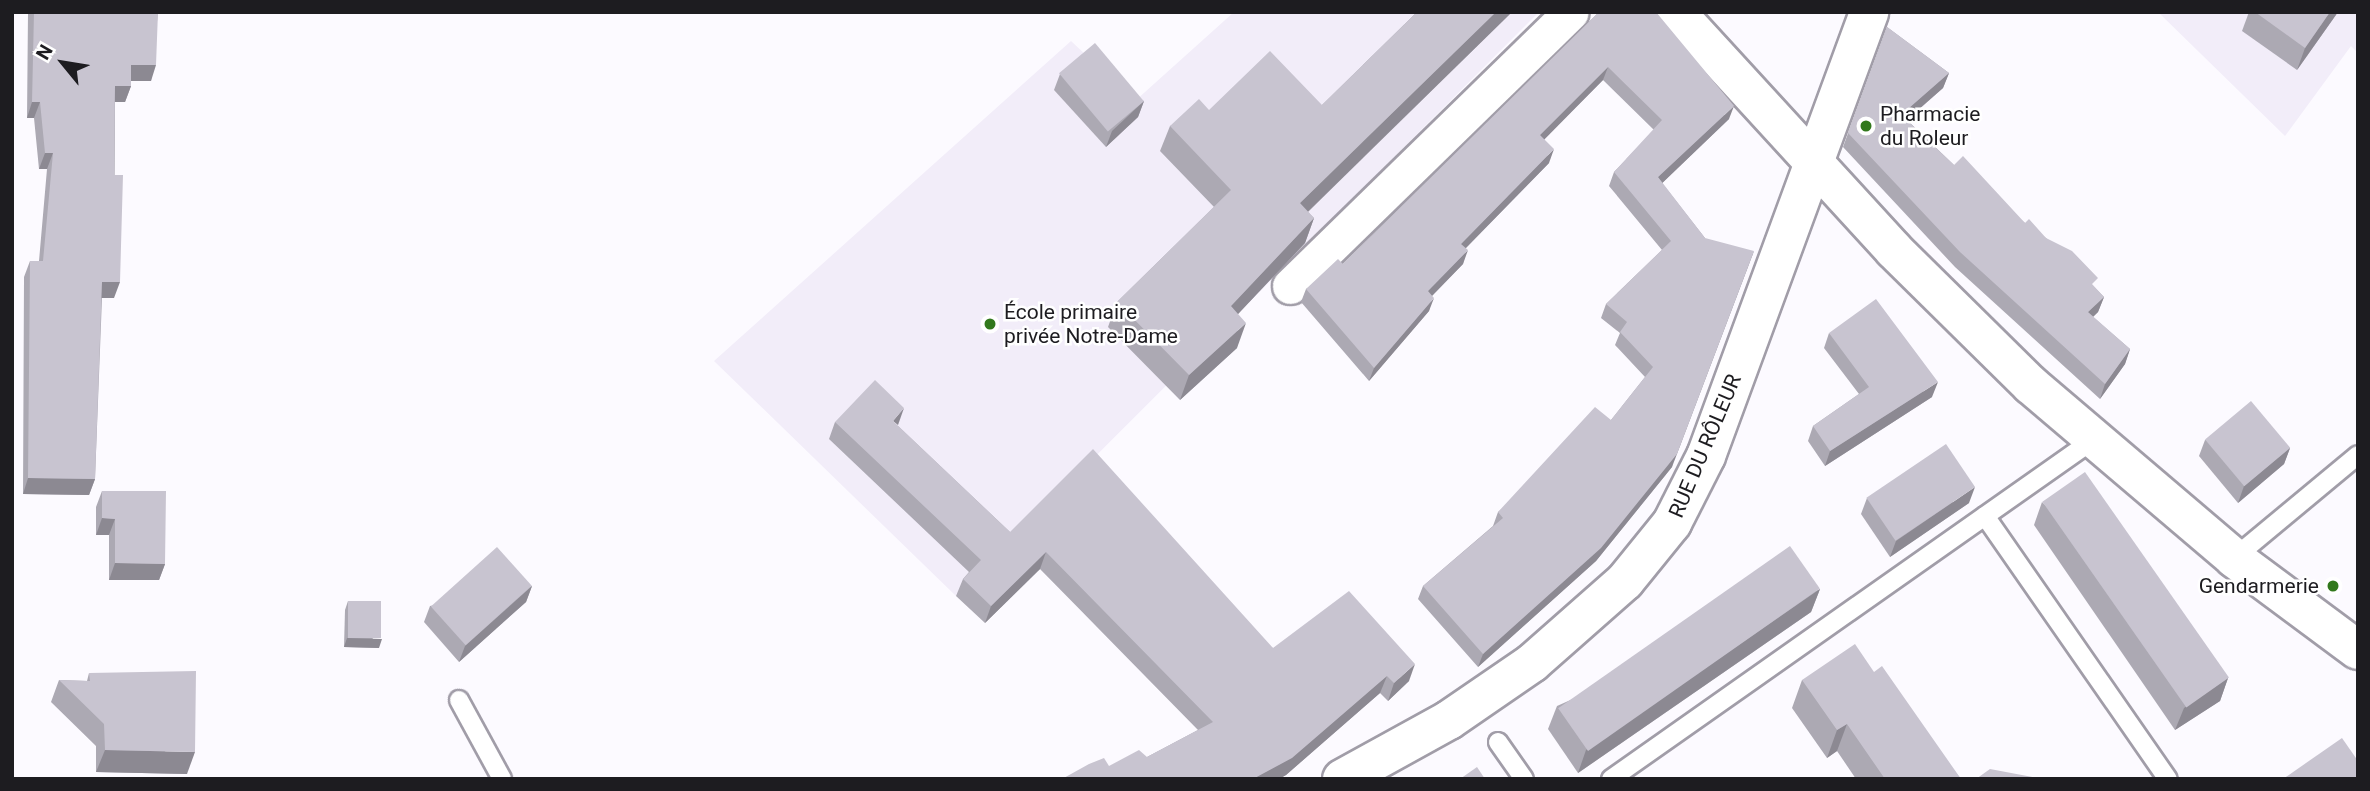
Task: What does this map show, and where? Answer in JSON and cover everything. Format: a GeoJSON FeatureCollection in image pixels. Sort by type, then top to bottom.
{"type":"FeatureCollection","features":[{"type":"Feature","properties":{"kind":"street"},"geometry":{"type":"LineString","coordinates":[[1290,286],[1571,12]]}},
{"type":"Feature","properties":{"kind":"street"},"geometry":{"type":"LineString","coordinates":[[1676,12],[1812,162],[1958,314],[2093,440],[2234,558],[2358,650]]}},
{"type":"Feature","properties":{"kind":"street","name":"RUE DU RÔLEUR"},"geometry":{"type":"LineString","coordinates":[[1342,779],[1450,720],[1532,663],[1658,543],[1706,456],[1869,12]]}},
{"type":"Feature","properties":{"kind":"lane"},"geometry":{"type":"LineString","coordinates":[[1612,779],[2093,440]]}},
{"type":"Feature","properties":{"kind":"lane"},"geometry":{"type":"LineString","coordinates":[[2234,558],[2358,455]]}},
{"type":"Feature","properties":{"kind":"lane"},"geometry":{"type":"LineString","coordinates":[[1985,516],[2168,779]]}},
{"type":"Feature","properties":{"kind":"lane"},"geometry":{"type":"LineString","coordinates":[[459,700],[502,779]]}},
{"type":"Feature","properties":{"kind":"lane"},"geometry":{"type":"LineString","coordinates":[[1498,742],[1524,779]]}},
{"type":"Feature","properties":{"kind":"shaded area","name":"École primaire privée Notre-Dame"},"geometry":{"type":"Polygon","coordinates":[[[1234,12],[1539,12],[956,596],[714,361],[1071,41],[1135,101],[1234,12]]]}},
{"type":"Feature","properties":{"kind":"shaded area"},"geometry":{"type":"Polygon","coordinates":[[[2158,12],[2358,12],[2358,53],[2351,46],[2285,136],[2158,12]]]}},
{"type":"Feature","properties":{"kind":"building"},"geometry":{"type":"Polygon","coordinates":[[[34,12],[158,12],[156,65],[131,65],[131,86],[115,86],[114,175],[123,175],[120,282],[102,282],[95,479],[28,478],[30,261],[43,261],[53,153],[45,153],[40,102],[32,102],[34,12]]]}},
{"type":"Feature","properties":{"kind":"building"},"geometry":{"type":"Polygon","coordinates":[[[1417,12],[1496,12],[1300,203],[1314,218],[1231,306],[1246,323],[1189,375],[1117,302],[1231,190],[1170,126],[1199,99],[1209,110],[1270,51],[1322,105],[1417,12]]]}},
{"type":"Feature","properties":{"kind":"building"},"geometry":{"type":"Polygon","coordinates":[[[1599,12],[1656,12],[1734,106],[1658,177],[1705,238],[1754,251],[1677,454],[1601,548],[1483,654],[1423,586],[1503,518],[1498,512],[1595,407],[1611,420],[1653,367],[1620,332],[1627,322],[1606,304],[1671,241],[1614,172],[1662,120],[1608,67],[1540,135],[1554,149],[1461,244],[1468,250],[1428,291],[1434,298],[1374,368],[1306,289],[1338,259],[1343,264],[1599,12]]]}},
{"type":"Feature","properties":{"kind":"building"},"geometry":{"type":"Polygon","coordinates":[[[2255,12],[2330,12],[2305,48],[2255,12]]]}},
{"type":"Feature","properties":{"kind":"building"},"geometry":{"type":"Polygon","coordinates":[[[1887,27],[1949,73],[1901,115],[1954,165],[1963,156],[2025,223],[2029,219],[2046,238],[2072,251],[2098,278],[2092,284],[2104,297],[2088,312],[2130,349],[2105,384],[1960,252],[1848,133],[1887,27]]]}},
{"type":"Feature","properties":{"kind":"building"},"geometry":{"type":"Polygon","coordinates":[[[1095,43],[1144,101],[1108,131],[1059,73],[1095,43]]]}},
{"type":"Feature","properties":{"kind":"building"},"geometry":{"type":"Polygon","coordinates":[[[1876,299],[1938,382],[1830,451],[1813,426],[1869,387],[1829,333],[1876,299]]]}},
{"type":"Feature","properties":{"kind":"building"},"geometry":{"type":"Polygon","coordinates":[[[875,380],[904,408],[893,421],[1010,532],[1093,449],[1273,648],[1349,591],[1415,664],[1394,683],[1387,676],[1292,758],[1253,779],[1062,779],[1104,758],[1109,766],[1139,750],[1147,757],[1213,722],[1046,552],[991,606],[963,579],[981,560],[835,422],[875,380]]]}},
{"type":"Feature","properties":{"kind":"building"},"geometry":{"type":"Polygon","coordinates":[[[2251,401],[2290,448],[2244,486],[2205,440],[2251,401]]]}},
{"type":"Feature","properties":{"kind":"building"},"geometry":{"type":"Polygon","coordinates":[[[1946,444],[1975,487],[1895,541],[1866,498],[1946,444]]]}},
{"type":"Feature","properties":{"kind":"building"},"geometry":{"type":"Polygon","coordinates":[[[2085,472],[2229,678],[2186,707],[2042,502],[2085,472]]]}},
{"type":"Feature","properties":{"kind":"building"},"geometry":{"type":"Polygon","coordinates":[[[102,491],[166,491],[165,564],[115,563],[115,519],[102,518],[102,491]]]}},
{"type":"Feature","properties":{"kind":"building"},"geometry":{"type":"Polygon","coordinates":[[[1790,546],[1820,589],[1588,751],[1558,708],[1790,546]]]}},
{"type":"Feature","properties":{"kind":"building"},"geometry":{"type":"Polygon","coordinates":[[[497,547],[532,586],[466,645],[431,607],[497,547]]]}},
{"type":"Feature","properties":{"kind":"building"},"geometry":{"type":"Polygon","coordinates":[[[348,601],[381,601],[381,638],[348,638],[348,601]]]}},
{"type":"Feature","properties":{"kind":"building"},"geometry":{"type":"Polygon","coordinates":[[[1855,644],[1874,672],[1882,666],[1961,779],[1885,779],[1847,724],[1837,730],[1802,680],[1855,644]]]}},
{"type":"Feature","properties":{"kind":"building"},"geometry":{"type":"Polygon","coordinates":[[[196,671],[195,752],[105,750],[104,724],[59,680],[90,681],[89,673],[196,671]]]}},
{"type":"Feature","properties":{"kind":"building"},"geometry":{"type":"Polygon","coordinates":[[[2342,738],[2358,761],[2358,779],[2283,779],[2342,738]]]}},
{"type":"Feature","properties":{"kind":"building"},"geometry":{"type":"Polygon","coordinates":[[[1477,767],[1485,779],[1460,779],[1477,767]]]}},
{"type":"Feature","properties":{"kind":"building"},"geometry":{"type":"Polygon","coordinates":[[[1990,769],[2043,779],[1976,779],[1990,769]]]}},
{"type":"Feature","properties":{"kind":"place","name":"Pharmacie du Roleur"},"geometry":{"type":"Point","coordinates":[1866,126]}},
{"type":"Feature","properties":{"kind":"place","name":"École primaire privée Notre-Dame"},"geometry":{"type":"Point","coordinates":[990,324]}},
{"type":"Feature","properties":{"kind":"place","name":"Gendarmerie"},"geometry":{"type":"Point","coordinates":[2333,586]}}]}
